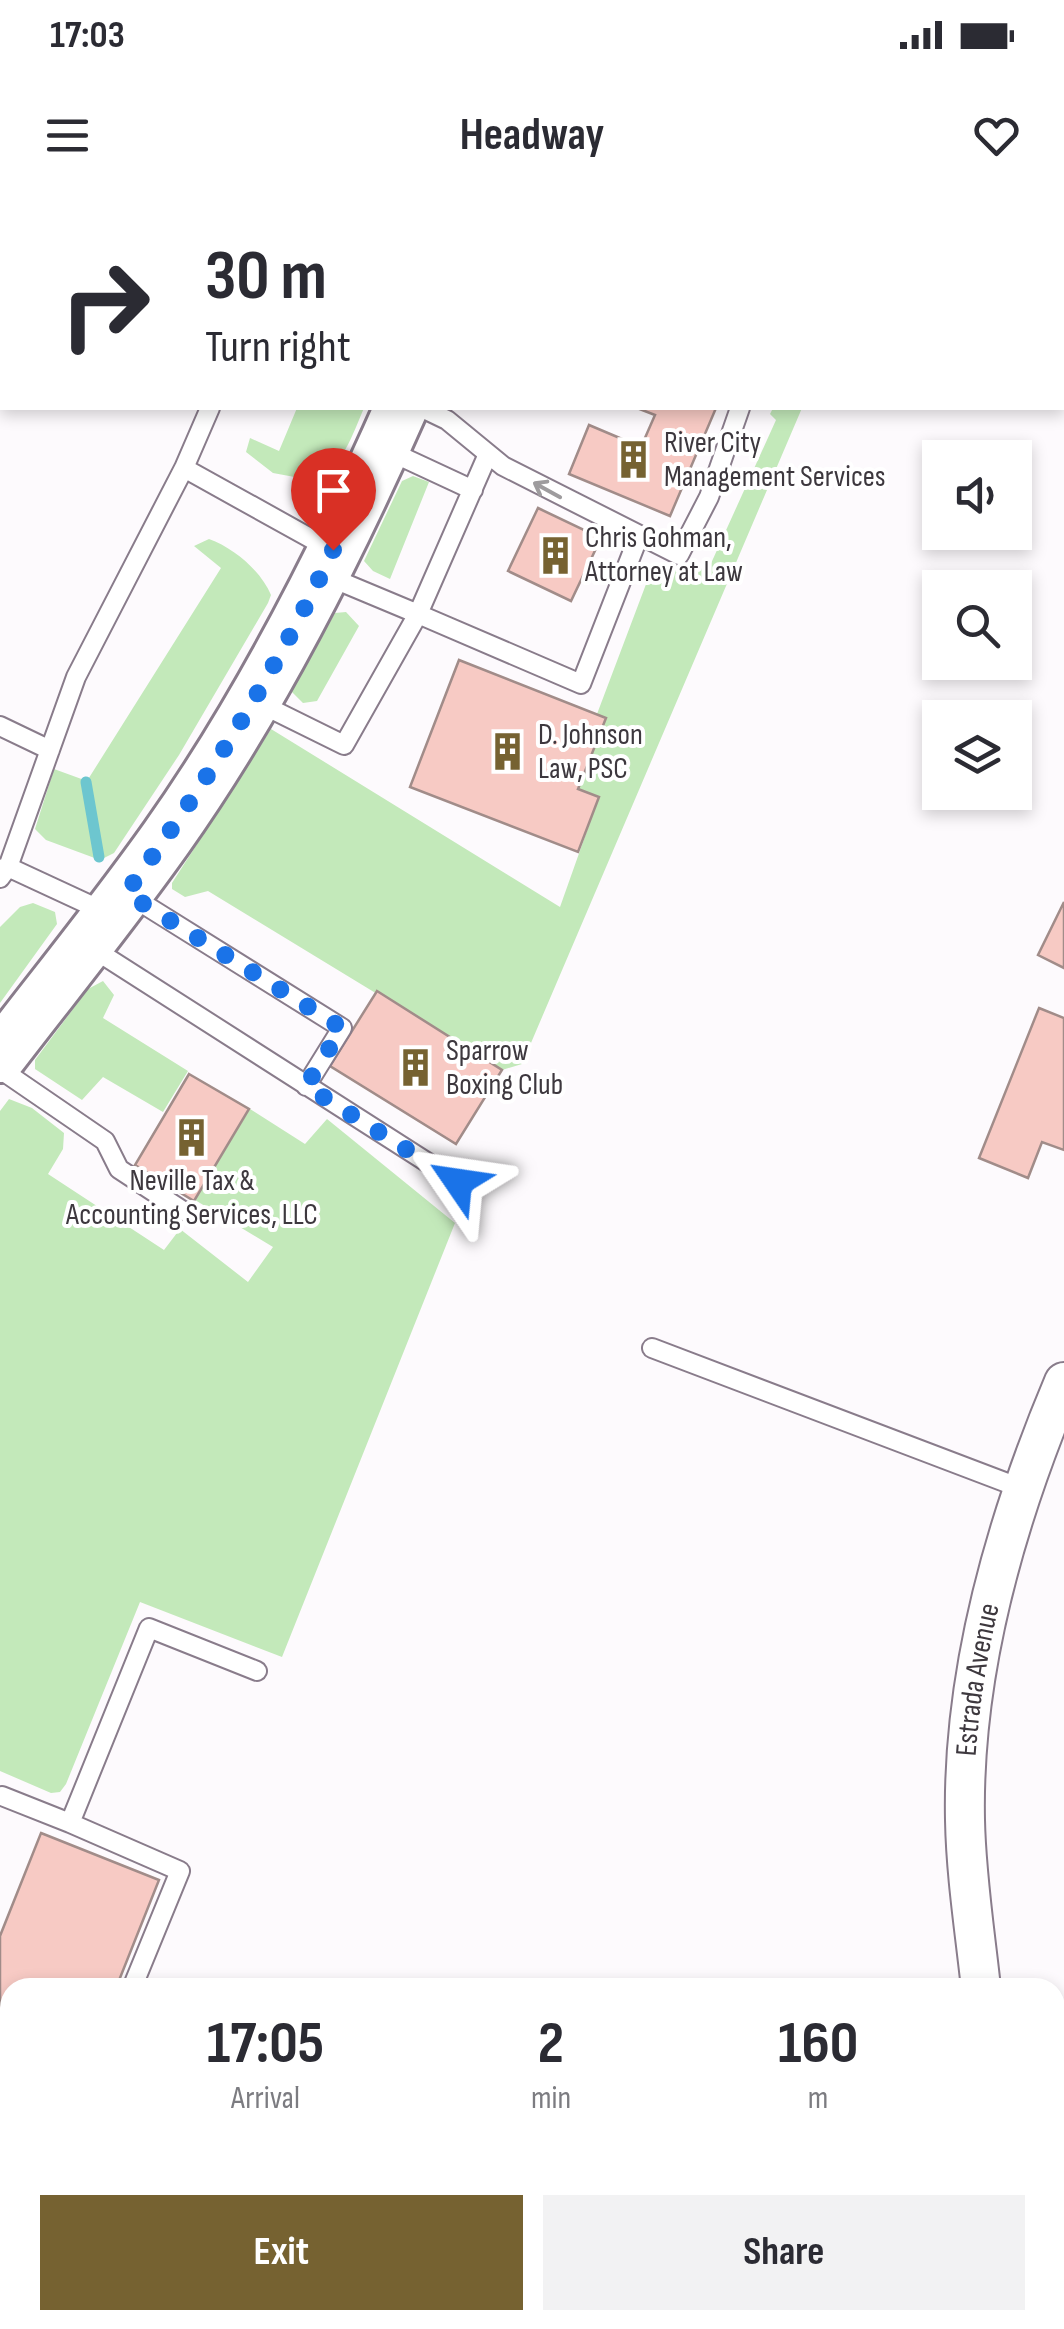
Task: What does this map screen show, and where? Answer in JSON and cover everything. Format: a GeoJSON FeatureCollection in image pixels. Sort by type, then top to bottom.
{"type":"FeatureCollection","features":[{"type":"Feature","properties":{"kind":"main road"},"geometry":{"type":"LineString","coordinates":[[0,1056],[170,834],[252,699],[328,562],[391,428]]}},
{"type":"Feature","properties":{"kind":"street","name":"Estrada Avenue"},"geometry":{"type":"LineString","coordinates":[[980,1978],[965,1819],[977,1682],[1004,1553],[1023,1489],[1064,1382]]}},
{"type":"Feature","properties":{"kind":"lane"},"geometry":{"type":"LineString","coordinates":[[209,410],[184,468],[76,676],[3,871],[342,1028],[306,1086]]}},
{"type":"Feature","properties":{"kind":"lane"},"geometry":{"type":"LineString","coordinates":[[426,410],[447,420],[488,454],[638,538],[678,556],[709,497],[739,410]]}},
{"type":"Feature","properties":{"kind":"lane"},"geometry":{"type":"LineString","coordinates":[[391,428],[473,490]]}},
{"type":"Feature","properties":{"kind":"lane"},"geometry":{"type":"LineString","coordinates":[[252,699],[344,744],[418,614],[488,454]]}},
{"type":"Feature","properties":{"kind":"lane"},"geometry":{"type":"LineString","coordinates":[[184,468],[328,562],[418,614],[580,684],[638,538]]}},
{"type":"Feature","properties":{"kind":"lane"},"geometry":{"type":"LineString","coordinates":[[0,726],[50,750]]}},
{"type":"Feature","properties":{"kind":"lane"},"geometry":{"type":"LineString","coordinates":[[107,918],[306,1086],[458,1182]]}},
{"type":"Feature","properties":{"kind":"lane"},"geometry":{"type":"LineString","coordinates":[[0,1069],[105,1140],[119,1169],[183,1211]]}},
{"type":"Feature","properties":{"kind":"lane"},"geometry":{"type":"LineString","coordinates":[[652,1348],[1023,1489]]}},
{"type":"Feature","properties":{"kind":"lane"},"geometry":{"type":"LineString","coordinates":[[70,1823],[149,1628],[257,1672]]}},
{"type":"Feature","properties":{"kind":"lane"},"geometry":{"type":"LineString","coordinates":[[1,1797],[180,1871],[136,1978]]}},
{"type":"Feature","properties":{"kind":"green space"},"geometry":{"type":"Polygon","coordinates":[[[296,410],[363,410],[340,458],[316,481],[273,473],[246,452],[250,438],[279,451],[296,410]]]}},
{"type":"Feature","properties":{"kind":"green space"},"geometry":{"type":"Polygon","coordinates":[[[772,410],[801,410],[522,1064],[502,1070],[208,891],[185,897],[172,889],[172,883],[271,729],[560,907],[599,797],[578,789],[606,718],[597,714],[651,571],[656,577],[681,566],[708,570],[776,420],[770,414],[772,410]]]}},
{"type":"Feature","properties":{"kind":"green space"},"geometry":{"type":"Polygon","coordinates":[[[413,476],[429,482],[390,579],[373,571],[364,561],[402,481],[413,476]]]}},
{"type":"Feature","properties":{"kind":"green space"},"geometry":{"type":"Polygon","coordinates":[[[209,539],[228,548],[254,569],[271,595],[268,603],[179,755],[114,853],[100,860],[46,840],[35,829],[54,769],[87,781],[221,568],[194,546],[209,539]]]}},
{"type":"Feature","properties":{"kind":"green space"},"geometry":{"type":"Polygon","coordinates":[[[346,612],[359,626],[317,701],[303,703],[291,691],[335,613],[346,612]]]}},
{"type":"Feature","properties":{"kind":"green space"},"geometry":{"type":"Polygon","coordinates":[[[33,903],[55,912],[57,924],[0,1003],[0,927],[20,907],[33,903]]]}},
{"type":"Feature","properties":{"kind":"green space"},"geometry":{"type":"Polygon","coordinates":[[[103,981],[114,995],[103,1018],[188,1071],[163,1112],[103,1077],[82,1100],[35,1069],[35,1060],[88,989],[103,981]]]}},
{"type":"Feature","properties":{"kind":"green space"},"geometry":{"type":"Polygon","coordinates":[[[9,1099],[32,1108],[64,1133],[63,1149],[48,1174],[164,1250],[180,1229],[248,1282],[273,1247],[195,1200],[250,1109],[305,1144],[327,1119],[455,1223],[282,1657],[140,1602],[66,1784],[60,1792],[51,1793],[0,1771],[0,1111],[9,1099]]]}},
{"type":"Feature","properties":{"kind":"building","name":"River City Management Services"},"geometry":{"type":"Polygon","coordinates":[[[642,410],[715,410],[670,516],[569,474],[589,425],[641,447],[655,415],[642,410]]]}},
{"type":"Feature","properties":{"kind":"building","name":"Chris Gohman, Attorney at Law"},"geometry":{"type":"Polygon","coordinates":[[[538,508],[601,538],[571,601],[508,571],[538,508]]]}},
{"type":"Feature","properties":{"kind":"building","name":"D. Johnson Law, PSC"},"geometry":{"type":"Polygon","coordinates":[[[459,660],[606,718],[578,789],[599,797],[578,852],[410,787],[459,660]]]}},
{"type":"Feature","properties":{"kind":"building"},"geometry":{"type":"Polygon","coordinates":[[[1064,902],[1064,968],[1038,955],[1064,902]]]}},
{"type":"Feature","properties":{"kind":"building","name":"Sparrow Boxing Club"},"geometry":{"type":"Polygon","coordinates":[[[377,991],[502,1070],[456,1144],[330,1066],[377,991]]]}},
{"type":"Feature","properties":{"kind":"building"},"geometry":{"type":"Polygon","coordinates":[[[1039,1008],[1064,1018],[1064,1150],[1042,1142],[1028,1178],[979,1158],[1039,1008]]]}},
{"type":"Feature","properties":{"kind":"building","name":"Neville Tax & Accounting Services, LLC"},"geometry":{"type":"Polygon","coordinates":[[[189,1074],[249,1109],[194,1201],[135,1165],[189,1074]]]}},
{"type":"Feature","properties":{"kind":"building"},"geometry":{"type":"Polygon","coordinates":[[[41,1833],[159,1880],[120,1978],[0,1978],[0,1936],[41,1833]]]}},
{"type":"Feature","properties":{"kind":"waterway"},"geometry":{"type":"LineString","coordinates":[[86,782],[99,857]]}},
{"type":"Feature","properties":{"kind":"place","name":"River City Management Services"},"geometry":{"type":"Point","coordinates":[634,460]}},
{"type":"Feature","properties":{"kind":"place","name":"Chris Gohman, Attorney at Law"},"geometry":{"type":"Point","coordinates":[555,555]}},
{"type":"Feature","properties":{"kind":"place","name":"D. Johnson Law, PSC"},"geometry":{"type":"Point","coordinates":[508,752]}},
{"type":"Feature","properties":{"kind":"place","name":"Sparrow Boxing Club"},"geometry":{"type":"Point","coordinates":[416,1068]}},
{"type":"Feature","properties":{"kind":"place","name":"Neville Tax & Accounting Services, LLC"},"geometry":{"type":"Point","coordinates":[192,1137]}},
{"type":"Feature","properties":{"kind":"route"},"geometry":{"type":"LineString","coordinates":[[333,550],[261,685],[170,834],[126,893],[342,1028],[306,1086],[458,1182]]}}]}
